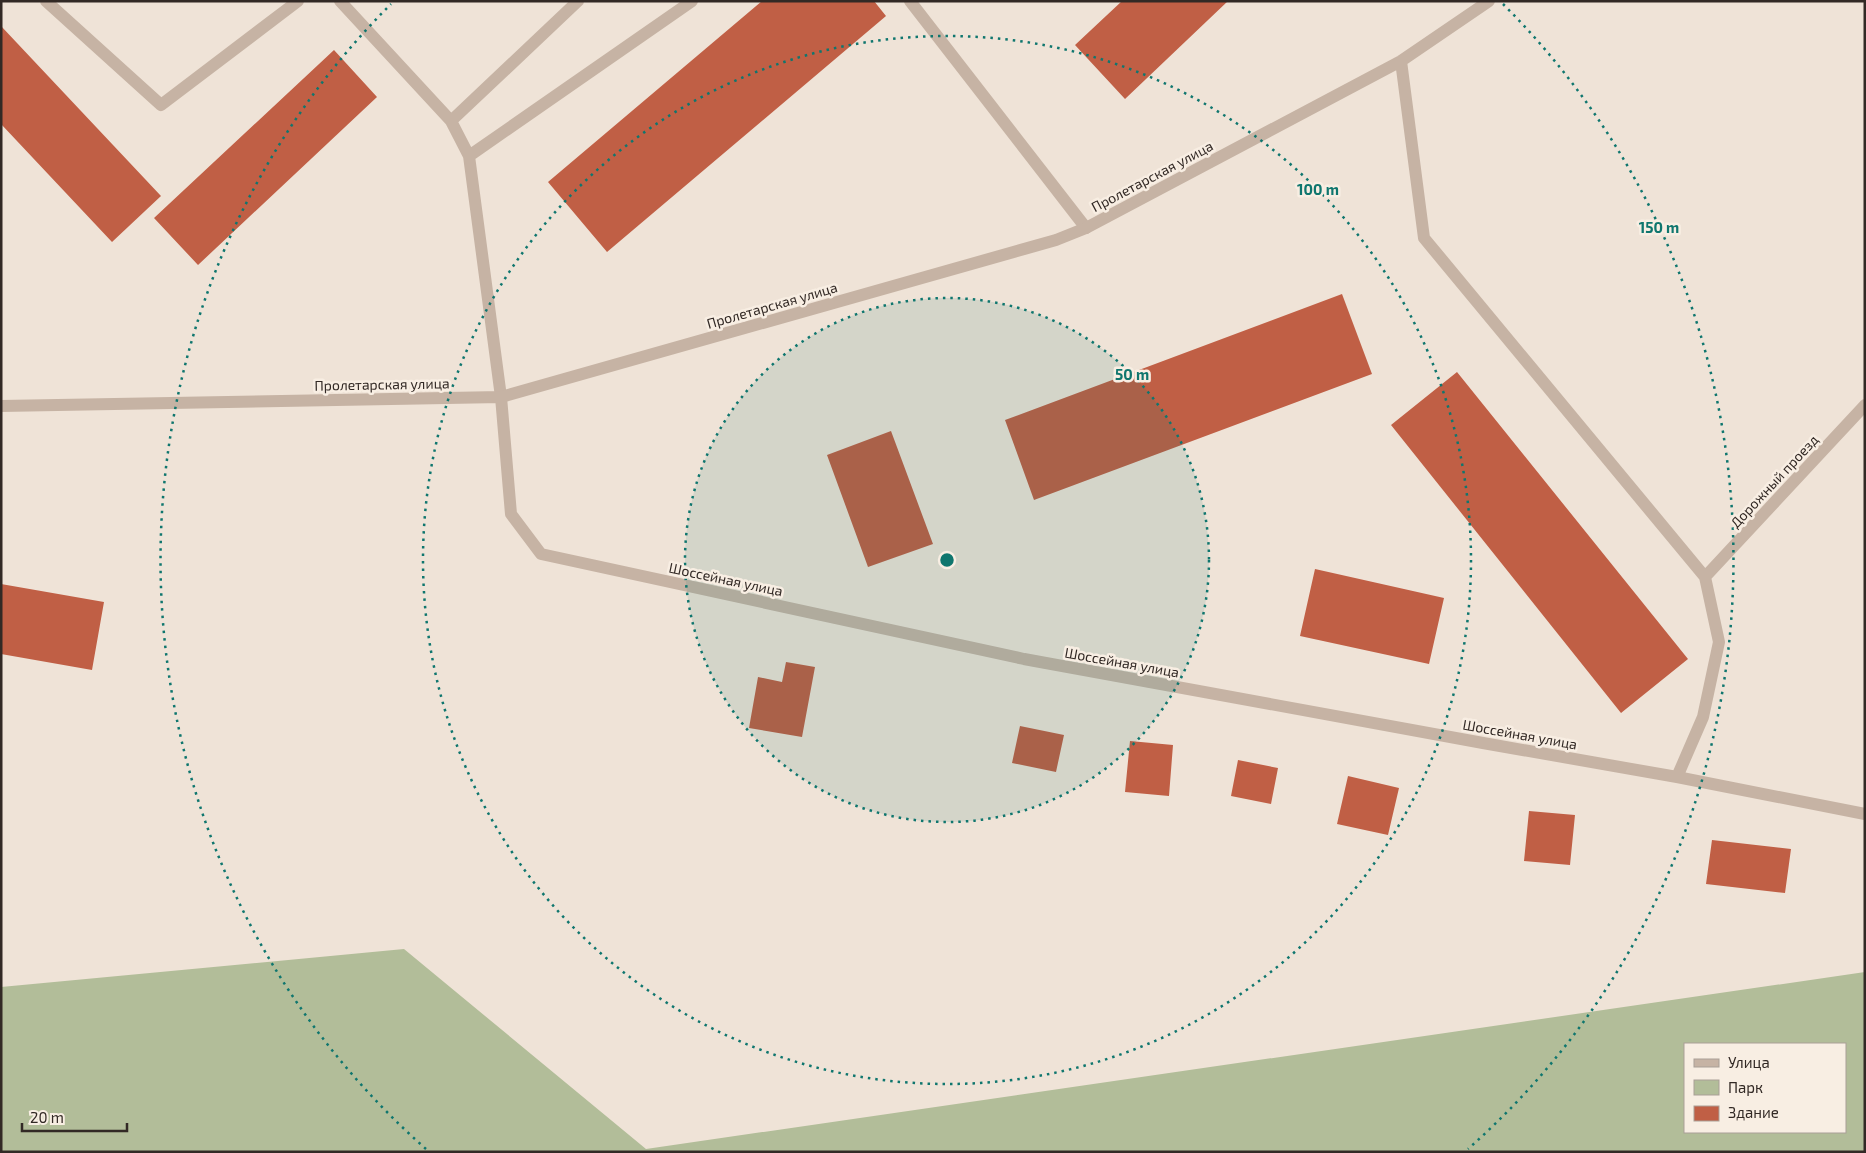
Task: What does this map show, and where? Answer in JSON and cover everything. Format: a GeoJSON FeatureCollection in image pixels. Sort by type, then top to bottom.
{"type":"FeatureCollection","features":[{"type":"Feature","properties":{"kind":"street"},"geometry":{"type":"LineString","coordinates":[[46,1],[161,105],[298,1]]}},
{"type":"Feature","properties":{"kind":"street","name":"Шоссейная улица"},"geometry":{"type":"LineString","coordinates":[[340,1],[451,121],[469,156],[500,397],[511,514],[541,554],[1024,659],[1483,744],[1677,776],[1865,814]]}},
{"type":"Feature","properties":{"kind":"street"},"geometry":{"type":"LineString","coordinates":[[451,121],[578,1]]}},
{"type":"Feature","properties":{"kind":"street"},"geometry":{"type":"LineString","coordinates":[[469,156],[692,1]]}},
{"type":"Feature","properties":{"kind":"street"},"geometry":{"type":"LineString","coordinates":[[910,1],[1086,228]]}},
{"type":"Feature","properties":{"kind":"street","name":"Пролетарская улица"},"geometry":{"type":"LineString","coordinates":[[1,406],[500,397],[1047,242],[1086,228],[1401,61],[1489,1]]}},
{"type":"Feature","properties":{"kind":"street"},"geometry":{"type":"LineString","coordinates":[[1401,61],[1424,238],[1705,577],[1719,642],[1703,717],[1677,776]]}},
{"type":"Feature","properties":{"kind":"street","name":"Дорожный проезд"},"geometry":{"type":"LineString","coordinates":[[1705,577],[1865,405]]}},
{"type":"Feature","properties":{"kind":"green space"},"geometry":{"type":"Polygon","coordinates":[[[404,949],[646,1149],[1865,972],[1865,1152],[1,1152],[1,987],[404,949]]]}},
{"type":"Feature","properties":{"kind":"building"},"geometry":{"type":"Polygon","coordinates":[[[762,1],[874,1],[886,16],[607,252],[548,182],[762,1]]]}},
{"type":"Feature","properties":{"kind":"building"},"geometry":{"type":"Polygon","coordinates":[[[1122,1],[1228,1],[1125,99],[1075,45],[1122,1]]]}},
{"type":"Feature","properties":{"kind":"building"},"geometry":{"type":"Polygon","coordinates":[[[1,26],[161,196],[112,242],[1,124],[1,26]]]}},
{"type":"Feature","properties":{"kind":"building"},"geometry":{"type":"Polygon","coordinates":[[[334,50],[377,97],[198,265],[154,218],[334,50]]]}},
{"type":"Feature","properties":{"kind":"building"},"geometry":{"type":"Polygon","coordinates":[[[1342,294],[1372,374],[1034,500],[1005,420],[1342,294]]]}},
{"type":"Feature","properties":{"kind":"building"},"geometry":{"type":"Polygon","coordinates":[[[1457,372],[1688,659],[1621,713],[1391,425],[1457,372]]]}},
{"type":"Feature","properties":{"kind":"building"},"geometry":{"type":"Polygon","coordinates":[[[891,431],[933,544],[868,567],[827,455],[891,431]]]}},
{"type":"Feature","properties":{"kind":"building"},"geometry":{"type":"Polygon","coordinates":[[[1315,569],[1444,598],[1429,664],[1300,636],[1315,569]]]}},
{"type":"Feature","properties":{"kind":"building"},"geometry":{"type":"Polygon","coordinates":[[[1,584],[104,602],[92,670],[1,654],[1,584]]]}},
{"type":"Feature","properties":{"kind":"building"},"geometry":{"type":"Polygon","coordinates":[[[786,662],[815,667],[802,737],[749,728],[758,677],[782,682],[786,662]]]}},
{"type":"Feature","properties":{"kind":"building"},"geometry":{"type":"Polygon","coordinates":[[[1020,726],[1064,735],[1056,772],[1012,763],[1020,726]]]}},
{"type":"Feature","properties":{"kind":"building"},"geometry":{"type":"Polygon","coordinates":[[[1130,741],[1173,745],[1169,796],[1125,792],[1130,741]]]}},
{"type":"Feature","properties":{"kind":"building"},"geometry":{"type":"Polygon","coordinates":[[[1238,760],[1278,768],[1271,804],[1231,796],[1238,760]]]}},
{"type":"Feature","properties":{"kind":"building"},"geometry":{"type":"Polygon","coordinates":[[[1348,776],[1399,788],[1388,835],[1337,824],[1348,776]]]}},
{"type":"Feature","properties":{"kind":"building"},"geometry":{"type":"Polygon","coordinates":[[[1529,811],[1575,815],[1570,865],[1524,861],[1529,811]]]}},
{"type":"Feature","properties":{"kind":"building"},"geometry":{"type":"Polygon","coordinates":[[[1712,840],[1791,849],[1785,893],[1706,884],[1712,840]]]}}]}
